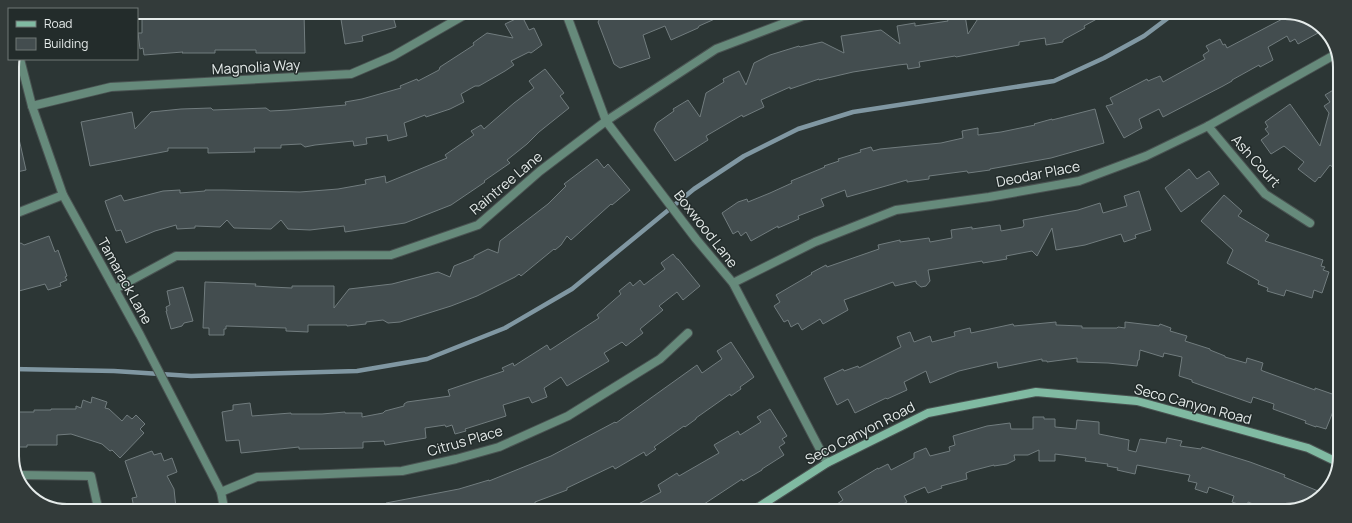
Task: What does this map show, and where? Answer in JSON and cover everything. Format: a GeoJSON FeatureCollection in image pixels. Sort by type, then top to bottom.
{"type":"FeatureCollection","features":[{"type":"Feature","properties":{"kind":"street","name":"Magnolia Way"},"geometry":{"type":"LineString","coordinates":[[32,106],[111,87],[351,74],[392,56],[457,19]]}},
{"type":"Feature","properties":{"kind":"street","name":"Boxwood Lane"},"geometry":{"type":"LineString","coordinates":[[568,19],[606,121],[659,188],[696,239],[733,283],[827,463]]}},
{"type":"Feature","properties":{"kind":"street","name":"Raintree Lane"},"geometry":{"type":"LineString","coordinates":[[114,290],[176,256],[391,255],[478,226],[540,171],[606,121],[716,49],[795,19]]}},
{"type":"Feature","properties":{"kind":"street","name":"Deodar Place"},"geometry":{"type":"LineString","coordinates":[[733,283],[815,242],[896,210],[988,197],[1079,181],[1146,156],[1208,126],[1332,57]]}},
{"type":"Feature","properties":{"kind":"street","name":"Tamarack Lane"},"geometry":{"type":"LineString","coordinates":[[20,60],[32,106],[63,195],[140,335],[221,492],[223,504]]}},
{"type":"Feature","properties":{"kind":"street","name":"Ash Court"},"geometry":{"type":"LineString","coordinates":[[1208,126],[1265,194],[1310,223]]}},
{"type":"Feature","properties":{"kind":"street"},"geometry":{"type":"LineString","coordinates":[[19,212],[63,195]]}},
{"type":"Feature","properties":{"kind":"street","name":"Citrus Place"},"geometry":{"type":"LineString","coordinates":[[221,492],[257,477],[402,471],[456,459],[499,447],[568,416],[660,359],[688,333]]}},
{"type":"Feature","properties":{"kind":"street","name":"Seco Canyon Road"},"geometry":{"type":"LineString","coordinates":[[763,504],[827,463],[928,413],[1036,392],[1137,401],[1308,448],[1333,460]]}},
{"type":"Feature","properties":{"kind":"street"},"geometry":{"type":"LineString","coordinates":[[23,475],[91,476],[97,504]]}},
{"type":"Feature","properties":{"kind":"building"},"geometry":{"type":"Polygon","coordinates":[[[142,19],[304,19],[305,53],[256,53],[256,50],[215,50],[215,53],[182,53],[183,52],[144,55],[143,48],[140,49],[138,33],[142,33],[142,19]]]}},
{"type":"Feature","properties":{"kind":"building"},"geometry":{"type":"Polygon","coordinates":[[[341,19],[394,19],[396,27],[362,36],[363,41],[345,44],[341,19]]]}},
{"type":"Feature","properties":{"kind":"building"},"geometry":{"type":"Polygon","coordinates":[[[516,19],[524,19],[529,30],[534,28],[542,45],[531,53],[529,52],[511,61],[514,65],[505,71],[479,86],[475,86],[461,94],[464,102],[450,109],[426,117],[425,115],[404,123],[407,136],[388,141],[387,135],[366,138],[367,144],[354,146],[353,141],[305,147],[301,144],[281,145],[281,148],[254,148],[255,152],[208,153],[208,148],[168,148],[168,151],[90,166],[81,122],[132,112],[135,129],[151,112],[211,108],[213,110],[266,108],[270,111],[346,105],[345,102],[362,99],[401,88],[400,86],[417,79],[418,81],[439,70],[440,67],[474,45],[473,43],[487,33],[513,38],[505,24],[516,19]]]}},
{"type":"Feature","properties":{"kind":"building"},"geometry":{"type":"Polygon","coordinates":[[[600,19],[715,19],[671,40],[665,26],[643,35],[650,58],[620,68],[614,64],[598,22],[600,19]]]}},
{"type":"Feature","properties":{"kind":"building"},"geometry":{"type":"Polygon","coordinates":[[[947,19],[966,19],[968,34],[978,19],[1097,19],[1084,26],[1085,28],[1063,40],[1063,42],[1046,45],[1045,38],[1019,42],[1019,45],[956,57],[919,62],[920,67],[908,69],[907,64],[898,65],[853,72],[819,79],[790,89],[790,87],[761,100],[764,107],[743,117],[742,115],[706,136],[708,140],[675,161],[654,130],[657,123],[674,111],[673,109],[688,100],[700,117],[706,93],[724,82],[723,79],[739,71],[746,85],[754,63],[770,55],[799,46],[822,42],[844,53],[841,36],[881,30],[900,44],[897,26],[915,23],[915,26],[948,21],[947,19]]]}},
{"type":"Feature","properties":{"kind":"building"},"geometry":{"type":"Polygon","coordinates":[[[1282,19],[1294,20],[1309,25],[1318,33],[1298,44],[1295,39],[1290,42],[1287,36],[1268,47],[1273,60],[1260,67],[1259,65],[1223,86],[1163,117],[1159,109],[1139,119],[1142,128],[1124,138],[1106,106],[1113,104],[1110,98],[1147,79],[1148,81],[1160,76],[1163,82],[1205,59],[1203,55],[1209,51],[1206,46],[1220,39],[1223,45],[1225,44],[1227,48],[1282,19]]]}},
{"type":"Feature","properties":{"kind":"building"},"geometry":{"type":"Polygon","coordinates":[[[545,69],[564,93],[560,96],[569,108],[507,160],[510,163],[484,181],[485,182],[451,205],[405,223],[345,232],[344,226],[310,230],[288,229],[281,220],[271,229],[234,228],[227,220],[220,227],[195,226],[195,228],[177,229],[176,225],[155,231],[126,243],[121,230],[116,231],[105,201],[121,195],[124,201],[163,191],[180,190],[180,193],[205,190],[300,192],[338,189],[366,184],[365,180],[385,176],[386,183],[447,158],[445,155],[474,135],[471,131],[481,125],[484,129],[534,88],[529,81],[545,69]]]}},
{"type":"Feature","properties":{"kind":"building"},"geometry":{"type":"Polygon","coordinates":[[[1333,90],[1333,167],[1330,165],[1315,182],[1298,169],[1304,162],[1284,146],[1271,154],[1261,140],[1269,134],[1265,129],[1268,127],[1265,122],[1290,104],[1320,146],[1329,113],[1324,106],[1330,102],[1325,95],[1333,90]]]}},
{"type":"Feature","properties":{"kind":"building"},"geometry":{"type":"Polygon","coordinates":[[[1095,109],[1104,143],[1051,158],[990,170],[968,173],[967,171],[929,176],[929,179],[907,182],[907,180],[847,197],[845,190],[821,199],[824,206],[798,216],[799,219],[778,228],[778,226],[751,241],[746,232],[741,236],[738,231],[733,234],[722,213],[738,202],[747,199],[748,202],[770,193],[792,183],[791,181],[839,161],[838,159],[861,152],[860,150],[871,147],[873,151],[941,143],[963,138],[962,131],[978,128],[978,135],[1001,132],[1035,125],[1034,124],[1052,119],[1095,109]]]}},
{"type":"Feature","properties":{"kind":"building"},"geometry":{"type":"Polygon","coordinates":[[[19,139],[26,170],[19,172],[19,139]]]}},
{"type":"Feature","properties":{"kind":"building"},"geometry":{"type":"Polygon","coordinates":[[[597,159],[604,168],[608,164],[630,190],[612,205],[611,204],[571,240],[567,236],[561,245],[521,276],[519,274],[477,296],[400,322],[388,323],[383,320],[347,326],[308,325],[308,332],[286,331],[286,328],[226,326],[226,329],[224,329],[224,335],[209,335],[209,328],[203,328],[205,282],[256,284],[255,286],[292,288],[292,286],[334,286],[334,308],[349,289],[392,284],[438,272],[450,277],[454,266],[474,258],[474,256],[488,249],[498,253],[500,241],[548,204],[566,186],[564,184],[597,159]]]}},
{"type":"Feature","properties":{"kind":"building"},"geometry":{"type":"Polygon","coordinates":[[[1189,169],[1197,179],[1209,171],[1219,184],[1181,212],[1165,188],[1189,169]]]}},
{"type":"Feature","properties":{"kind":"building"},"geometry":{"type":"Polygon","coordinates":[[[1139,191],[1151,230],[1135,235],[1136,238],[1124,242],[1121,234],[1085,245],[1056,250],[1052,228],[1037,256],[1032,251],[1006,256],[1007,259],[983,263],[982,261],[928,270],[930,281],[926,286],[921,287],[916,283],[916,281],[895,286],[893,282],[844,300],[848,310],[823,324],[820,319],[802,330],[798,323],[791,327],[788,320],[784,322],[774,306],[780,302],[776,295],[812,274],[811,273],[826,265],[827,267],[879,249],[878,245],[900,240],[900,242],[929,238],[930,242],[952,238],[951,230],[972,227],[972,229],[1000,225],[1001,231],[1023,227],[1023,220],[1078,210],[1100,203],[1103,213],[1127,206],[1124,196],[1139,191]]]}},
{"type":"Feature","properties":{"kind":"building"},"geometry":{"type":"Polygon","coordinates":[[[1224,195],[1242,211],[1238,216],[1269,235],[1265,241],[1323,260],[1321,266],[1325,267],[1323,270],[1329,272],[1322,293],[1314,290],[1312,298],[1286,290],[1284,296],[1267,291],[1268,288],[1258,284],[1259,281],[1227,263],[1233,250],[1201,221],[1224,195]]]}},
{"type":"Feature","properties":{"kind":"building"},"geometry":{"type":"Polygon","coordinates":[[[49,236],[55,252],[58,250],[67,280],[60,283],[61,286],[48,290],[45,284],[19,291],[19,244],[24,245],[49,236]]]}},
{"type":"Feature","properties":{"kind":"building"},"geometry":{"type":"Polygon","coordinates":[[[673,254],[700,286],[683,300],[677,292],[659,306],[663,310],[640,329],[643,333],[626,346],[622,342],[604,353],[609,361],[567,386],[561,377],[544,388],[547,397],[532,403],[529,397],[503,405],[506,416],[465,429],[466,431],[455,434],[452,425],[446,427],[445,425],[425,428],[426,438],[385,445],[384,441],[363,442],[363,448],[299,449],[299,447],[241,453],[239,440],[226,441],[222,412],[233,410],[233,405],[250,403],[252,416],[291,413],[322,414],[345,412],[362,413],[362,417],[383,413],[385,411],[404,406],[407,402],[450,396],[448,390],[504,371],[502,368],[513,363],[514,366],[547,345],[550,350],[599,318],[597,315],[621,294],[619,291],[630,282],[633,286],[640,280],[644,285],[665,269],[661,263],[673,254]]]}},
{"type":"Feature","properties":{"kind":"building"},"geometry":{"type":"Polygon","coordinates":[[[183,287],[193,321],[171,329],[166,311],[166,307],[170,305],[167,291],[183,287]]]}},
{"type":"Feature","properties":{"kind":"building"},"geometry":{"type":"Polygon","coordinates":[[[1056,322],[1056,325],[1082,326],[1082,328],[1125,328],[1125,322],[1159,326],[1160,324],[1171,328],[1170,331],[1187,336],[1185,341],[1210,349],[1225,357],[1246,363],[1247,358],[1263,363],[1261,370],[1263,371],[1315,390],[1315,388],[1333,394],[1333,412],[1326,429],[1316,427],[1305,423],[1306,421],[1273,409],[1274,404],[1253,397],[1251,403],[1179,376],[1182,357],[1164,353],[1163,357],[1140,350],[1137,366],[1077,362],[1077,358],[1047,362],[1042,361],[1042,359],[998,368],[997,362],[959,371],[930,383],[926,371],[904,382],[907,390],[855,413],[848,399],[837,405],[824,378],[843,369],[844,371],[858,366],[859,368],[901,347],[897,337],[910,332],[914,342],[930,336],[932,342],[955,336],[954,332],[970,328],[971,333],[1013,324],[1014,326],[1056,322]]]}},
{"type":"Feature","properties":{"kind":"building"},"geometry":{"type":"Polygon","coordinates":[[[731,342],[754,377],[740,387],[741,389],[731,396],[730,394],[685,427],[684,426],[654,447],[656,449],[646,456],[644,452],[615,469],[613,466],[567,488],[567,490],[535,502],[535,504],[386,504],[459,489],[489,481],[551,456],[615,422],[616,423],[697,365],[702,373],[722,359],[717,351],[731,342]]]}},
{"type":"Feature","properties":{"kind":"building"},"geometry":{"type":"Polygon","coordinates":[[[92,397],[107,402],[105,408],[109,409],[122,421],[127,415],[132,419],[136,415],[145,424],[140,429],[144,433],[120,458],[112,450],[110,451],[102,444],[71,434],[57,435],[57,445],[27,445],[27,447],[19,447],[19,412],[34,412],[34,410],[51,409],[76,409],[76,406],[81,408],[83,400],[91,403],[92,397]]]}},
{"type":"Feature","properties":{"kind":"building"},"geometry":{"type":"Polygon","coordinates":[[[770,409],[787,436],[782,439],[785,443],[779,447],[784,455],[743,481],[742,479],[704,504],[638,504],[661,492],[658,485],[677,473],[679,476],[719,453],[714,445],[738,431],[740,435],[761,422],[757,417],[770,409]]]}},
{"type":"Feature","properties":{"kind":"building"},"geometry":{"type":"Polygon","coordinates":[[[1033,417],[1055,419],[1055,427],[1076,429],[1077,420],[1099,422],[1099,434],[1129,440],[1128,450],[1136,452],[1140,439],[1166,443],[1167,438],[1182,441],[1180,446],[1201,449],[1202,447],[1250,462],[1285,475],[1284,477],[1318,491],[1309,498],[1294,503],[1253,504],[1248,502],[1248,504],[1238,504],[1232,502],[1234,496],[1209,487],[1207,493],[1195,489],[1197,483],[1188,481],[1190,475],[1137,465],[1135,474],[1117,470],[1118,468],[1107,466],[1108,464],[1085,461],[1086,458],[1055,454],[1055,461],[1039,461],[1039,450],[1028,455],[1014,455],[1015,460],[1007,464],[994,465],[971,471],[966,473],[967,479],[941,486],[942,488],[928,493],[925,487],[904,496],[907,502],[903,504],[837,504],[843,500],[838,492],[878,468],[888,464],[891,470],[914,458],[914,453],[926,448],[930,456],[950,451],[949,447],[955,445],[953,436],[987,426],[1010,423],[1011,429],[1033,429],[1033,417]]]}},
{"type":"Feature","properties":{"kind":"building"},"geometry":{"type":"Polygon","coordinates":[[[152,451],[154,455],[161,453],[164,461],[172,458],[177,472],[167,476],[174,489],[176,504],[133,504],[132,498],[137,497],[125,461],[152,451]]]}},
{"type":"Feature","properties":{"kind":"waterway"},"geometry":{"type":"LineString","coordinates":[[19,369],[114,371],[191,376],[357,371],[427,359],[505,328],[572,289],[694,189],[744,156],[798,129],[853,112],[1054,81],[1104,58],[1144,36],[1167,19]]}}]}
